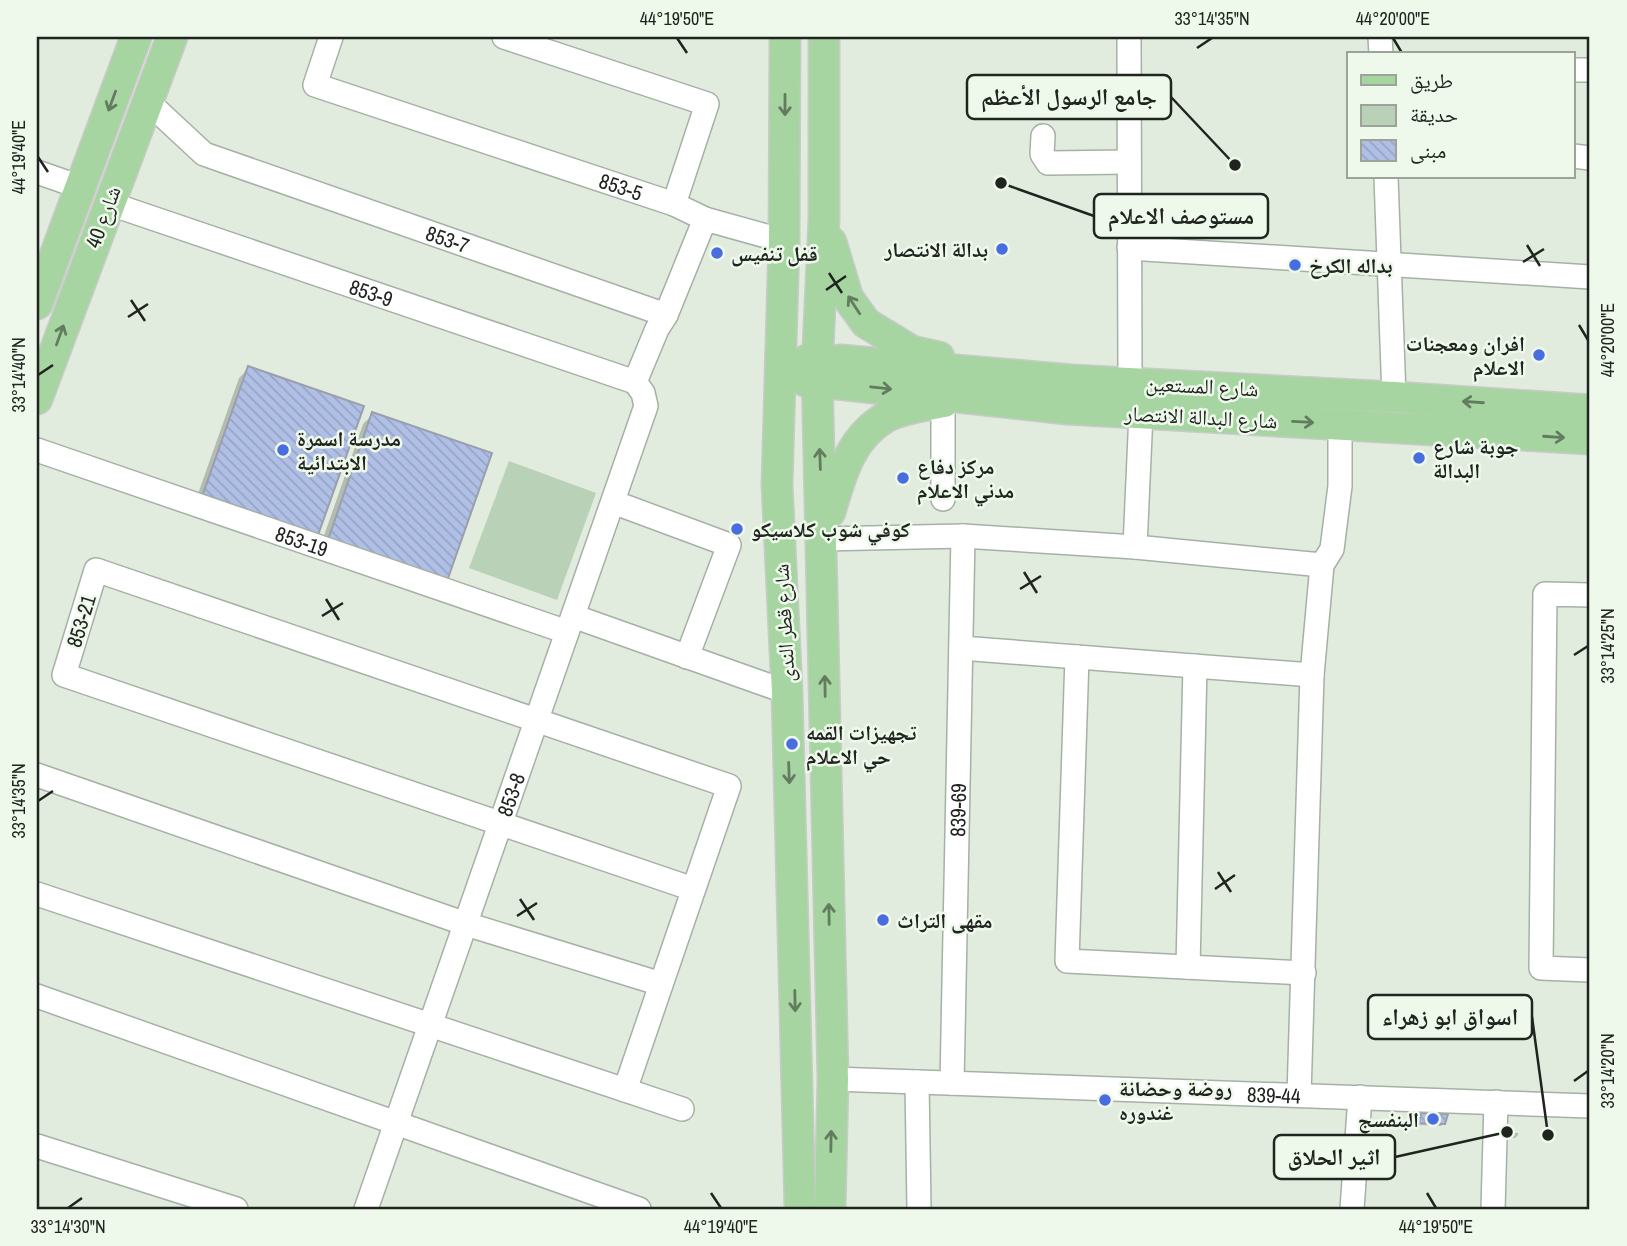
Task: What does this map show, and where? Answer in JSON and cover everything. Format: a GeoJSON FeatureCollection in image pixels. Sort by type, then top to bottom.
{"type":"FeatureCollection","features":[{"type":"Feature","properties":{"kind":"main road","name":"شارع 40"},"geometry":{"type":"LineString","coordinates":[[37,304],[136,37]]}},
{"type":"Feature","properties":{"kind":"main road","name":"شارع 40"},"geometry":{"type":"LineString","coordinates":[[37,399],[172,37]]}},
{"type":"Feature","properties":{"kind":"main road","name":"شارع قطر الندى"},"geometry":{"type":"LineString","coordinates":[[785,37],[785,241],[777,484],[787,692],[798,1200]]}},
{"type":"Feature","properties":{"kind":"main road","name":"شارع قطر الندى"},"geometry":{"type":"LineString","coordinates":[[824,37],[824,219],[817,370],[832,1079],[830,1197]]}},
{"type":"Feature","properties":{"kind":"main road"},"geometry":{"type":"LineString","coordinates":[[824,219],[848,298],[866,323],[912,351],[1025,376]]}},
{"type":"Feature","properties":{"kind":"main road"},"geometry":{"type":"LineString","coordinates":[[785,241],[798,343],[806,359],[817,370],[806,378],[797,401],[787,692]]}},
{"type":"Feature","properties":{"kind":"main road","name":"شارع المستعين"},"geometry":{"type":"LineString","coordinates":[[817,370],[840,360],[1072,380],[1590,410]]}},
{"type":"Feature","properties":{"kind":"main road","name":"شارع البدالة الانتصار"},"geometry":{"type":"LineString","coordinates":[[817,370],[826,379],[837,384],[1067,410],[1590,439]]}},
{"type":"Feature","properties":{"kind":"main road"},"geometry":{"type":"LineString","coordinates":[[1067,410],[1072,380]]}},
{"type":"Feature","properties":{"kind":"main road"},"geometry":{"type":"LineString","coordinates":[[822,539],[843,467],[857,442],[887,416],[943,402],[974,398]]}},
{"type":"Feature","properties":{"kind":"main road"},"geometry":{"type":"LineString","coordinates":[[798,1200],[814,1190],[822,1191],[830,1197]]}},
{"type":"Feature","properties":{"kind":"street","name":"853-5"},"geometry":{"type":"LineString","coordinates":[[331,37],[315,85],[674,204]]}},
{"type":"Feature","properties":{"kind":"street"},"geometry":{"type":"LineString","coordinates":[[504,37],[707,104],[674,204],[705,219],[785,241]]}},
{"type":"Feature","properties":{"kind":"street"},"geometry":{"type":"LineString","coordinates":[[1129,37],[1130,383]]}},
{"type":"Feature","properties":{"kind":"street","name":"853-7"},"geometry":{"type":"LineString","coordinates":[[147,101],[204,154],[666,315]]}},
{"type":"Feature","properties":{"kind":"street"},"geometry":{"type":"LineString","coordinates":[[1043,136],[1042,154],[1048,163],[1129,162]]}},
{"type":"Feature","properties":{"kind":"street"},"geometry":{"type":"LineString","coordinates":[[37,172],[80,187]]}},
{"type":"Feature","properties":{"kind":"street"},"geometry":{"type":"LineString","coordinates":[[1385,178],[1394,397]]}},
{"type":"Feature","properties":{"kind":"street","name":"853-9"},"geometry":{"type":"LineString","coordinates":[[108,203],[635,382]]}},
{"type":"Feature","properties":{"kind":"street"},"geometry":{"type":"LineString","coordinates":[[635,382],[705,219]]}},
{"type":"Feature","properties":{"kind":"street"},"geometry":{"type":"LineString","coordinates":[[1129,248],[1590,278]]}},
{"type":"Feature","properties":{"kind":"street","name":"853-8"},"geometry":{"type":"LineString","coordinates":[[366,1209],[646,406],[643,393],[635,382]]}},
{"type":"Feature","properties":{"kind":"street"},"geometry":{"type":"LineString","coordinates":[[943,402],[943,499]]}},
{"type":"Feature","properties":{"kind":"street"},"geometry":{"type":"LineString","coordinates":[[1135,547],[1141,414]]}},
{"type":"Feature","properties":{"kind":"street"},"geometry":{"type":"LineString","coordinates":[[1299,1096],[1311,675],[1322,565],[1332,550],[1340,486],[1340,424]]}},
{"type":"Feature","properties":{"kind":"street","name":"853-19"},"geometry":{"type":"LineString","coordinates":[[37,450],[570,624],[687,657],[787,692]]}},
{"type":"Feature","properties":{"kind":"street"},"geometry":{"type":"LineString","coordinates":[[613,502],[729,545],[687,657]]}},
{"type":"Feature","properties":{"kind":"street"},"geometry":{"type":"LineString","coordinates":[[822,539],[963,536],[1135,547],[1322,565]]}},
{"type":"Feature","properties":{"kind":"street","name":"839-69"},"geometry":{"type":"LineString","coordinates":[[952,1083],[963,536]]}},
{"type":"Feature","properties":{"kind":"street","name":"853-21"},"geometry":{"type":"LineString","coordinates":[[501,822],[64,675],[96,570],[536,721]]}},
{"type":"Feature","properties":{"kind":"street"},"geometry":{"type":"LineString","coordinates":[[1590,595],[1545,594],[1541,968],[1590,970]]}},
{"type":"Feature","properties":{"kind":"street"},"geometry":{"type":"LineString","coordinates":[[961,648],[1311,675]]}},
{"type":"Feature","properties":{"kind":"street"},"geometry":{"type":"LineString","coordinates":[[1077,657],[1067,961],[1304,973]]}},
{"type":"Feature","properties":{"kind":"street"},"geometry":{"type":"LineString","coordinates":[[1188,967],[1195,666]]}},
{"type":"Feature","properties":{"kind":"street"},"geometry":{"type":"LineString","coordinates":[[536,721],[729,786],[625,1090]]}},
{"type":"Feature","properties":{"kind":"street"},"geometry":{"type":"LineString","coordinates":[[37,775],[466,924],[661,984]]}},
{"type":"Feature","properties":{"kind":"street"},"geometry":{"type":"LineString","coordinates":[[501,822],[693,889]]}},
{"type":"Feature","properties":{"kind":"street"},"geometry":{"type":"LineString","coordinates":[[37,894],[682,1109]]}},
{"type":"Feature","properties":{"kind":"street"},"geometry":{"type":"LineString","coordinates":[[37,996],[639,1209]]}},
{"type":"Feature","properties":{"kind":"street","name":"839-44"},"geometry":{"type":"LineString","coordinates":[[832,1079],[1590,1106]]}},
{"type":"Feature","properties":{"kind":"street"},"geometry":{"type":"LineString","coordinates":[[917,1082],[919,1209]]}},
{"type":"Feature","properties":{"kind":"street"},"geometry":{"type":"LineString","coordinates":[[1352,1209],[1360,1097]]}},
{"type":"Feature","properties":{"kind":"street"},"geometry":{"type":"LineString","coordinates":[[1493,1209],[1496,1102]]}},
{"type":"Feature","properties":{"kind":"street"},"geometry":{"type":"LineString","coordinates":[[37,1146],[236,1209]]}},
{"type":"Feature","properties":{"kind":"green space"},"geometry":{"type":"Polygon","coordinates":[[[509,461],[596,493],[557,600],[469,568],[509,461]]]}},
{"type":"Feature","properties":{"kind":"building","name":"مدرسة اسمرة الابتدائية"},"geometry":{"type":"Polygon","coordinates":[[[248,366],[364,406],[318,535],[203,494],[248,366]]]}},
{"type":"Feature","properties":{"kind":"building"},"geometry":{"type":"Polygon","coordinates":[[[372,412],[492,453],[447,581],[328,540],[372,412]]]}},
{"type":"Feature","properties":{"kind":"building","name":"البنفسج"},"geometry":{"type":"Polygon","coordinates":[[[1421,1113],[1448,1114],[1445,1124],[1419,1123],[1421,1113]]]}},
{"type":"Feature","properties":{"kind":"place","name":"جامع الرسول الأعظم"},"geometry":{"type":"Point","coordinates":[1235,165]}},
{"type":"Feature","properties":{"kind":"place","name":"مستوصف الاعلام"},"geometry":{"type":"Point","coordinates":[1001,183]}},
{"type":"Feature","properties":{"kind":"place","name":"بدالة الانتصار"},"geometry":{"type":"Point","coordinates":[1002,249]}},
{"type":"Feature","properties":{"kind":"place","name":"قفل تنفيس"},"geometry":{"type":"Point","coordinates":[717,253]}},
{"type":"Feature","properties":{"kind":"place","name":"بداله الكرخ"},"geometry":{"type":"Point","coordinates":[1295,265]}},
{"type":"Feature","properties":{"kind":"place","name":"افران ومعجنات الاعلام"},"geometry":{"type":"Point","coordinates":[1539,355]}},
{"type":"Feature","properties":{"kind":"place","name":"مدرسة اسمرة الابتدائية"},"geometry":{"type":"Point","coordinates":[283,450]}},
{"type":"Feature","properties":{"kind":"place","name":"جوبة شارع البدالة"},"geometry":{"type":"Point","coordinates":[1419,458]}},
{"type":"Feature","properties":{"kind":"place","name":"مركز دفاع مدني الاعلام"},"geometry":{"type":"Point","coordinates":[903,478]}},
{"type":"Feature","properties":{"kind":"place","name":"كوفي شوب كلاسيكو"},"geometry":{"type":"Point","coordinates":[737,529]}},
{"type":"Feature","properties":{"kind":"place","name":"تجهيزات القمه حي الاعلام"},"geometry":{"type":"Point","coordinates":[792,744]}},
{"type":"Feature","properties":{"kind":"place","name":"مقهى التراث"},"geometry":{"type":"Point","coordinates":[883,920]}},
{"type":"Feature","properties":{"kind":"place","name":"روضة وحضانة غندوره"},"geometry":{"type":"Point","coordinates":[1105,1100]}},
{"type":"Feature","properties":{"kind":"place","name":"البنفسج"},"geometry":{"type":"Point","coordinates":[1433,1119]}},
{"type":"Feature","properties":{"kind":"place","name":"اثير الحلاق"},"geometry":{"type":"Point","coordinates":[1507,1132]}},
{"type":"Feature","properties":{"kind":"place","name":"اسواق ابو زهراء"},"geometry":{"type":"Point","coordinates":[1548,1135]}}]}
